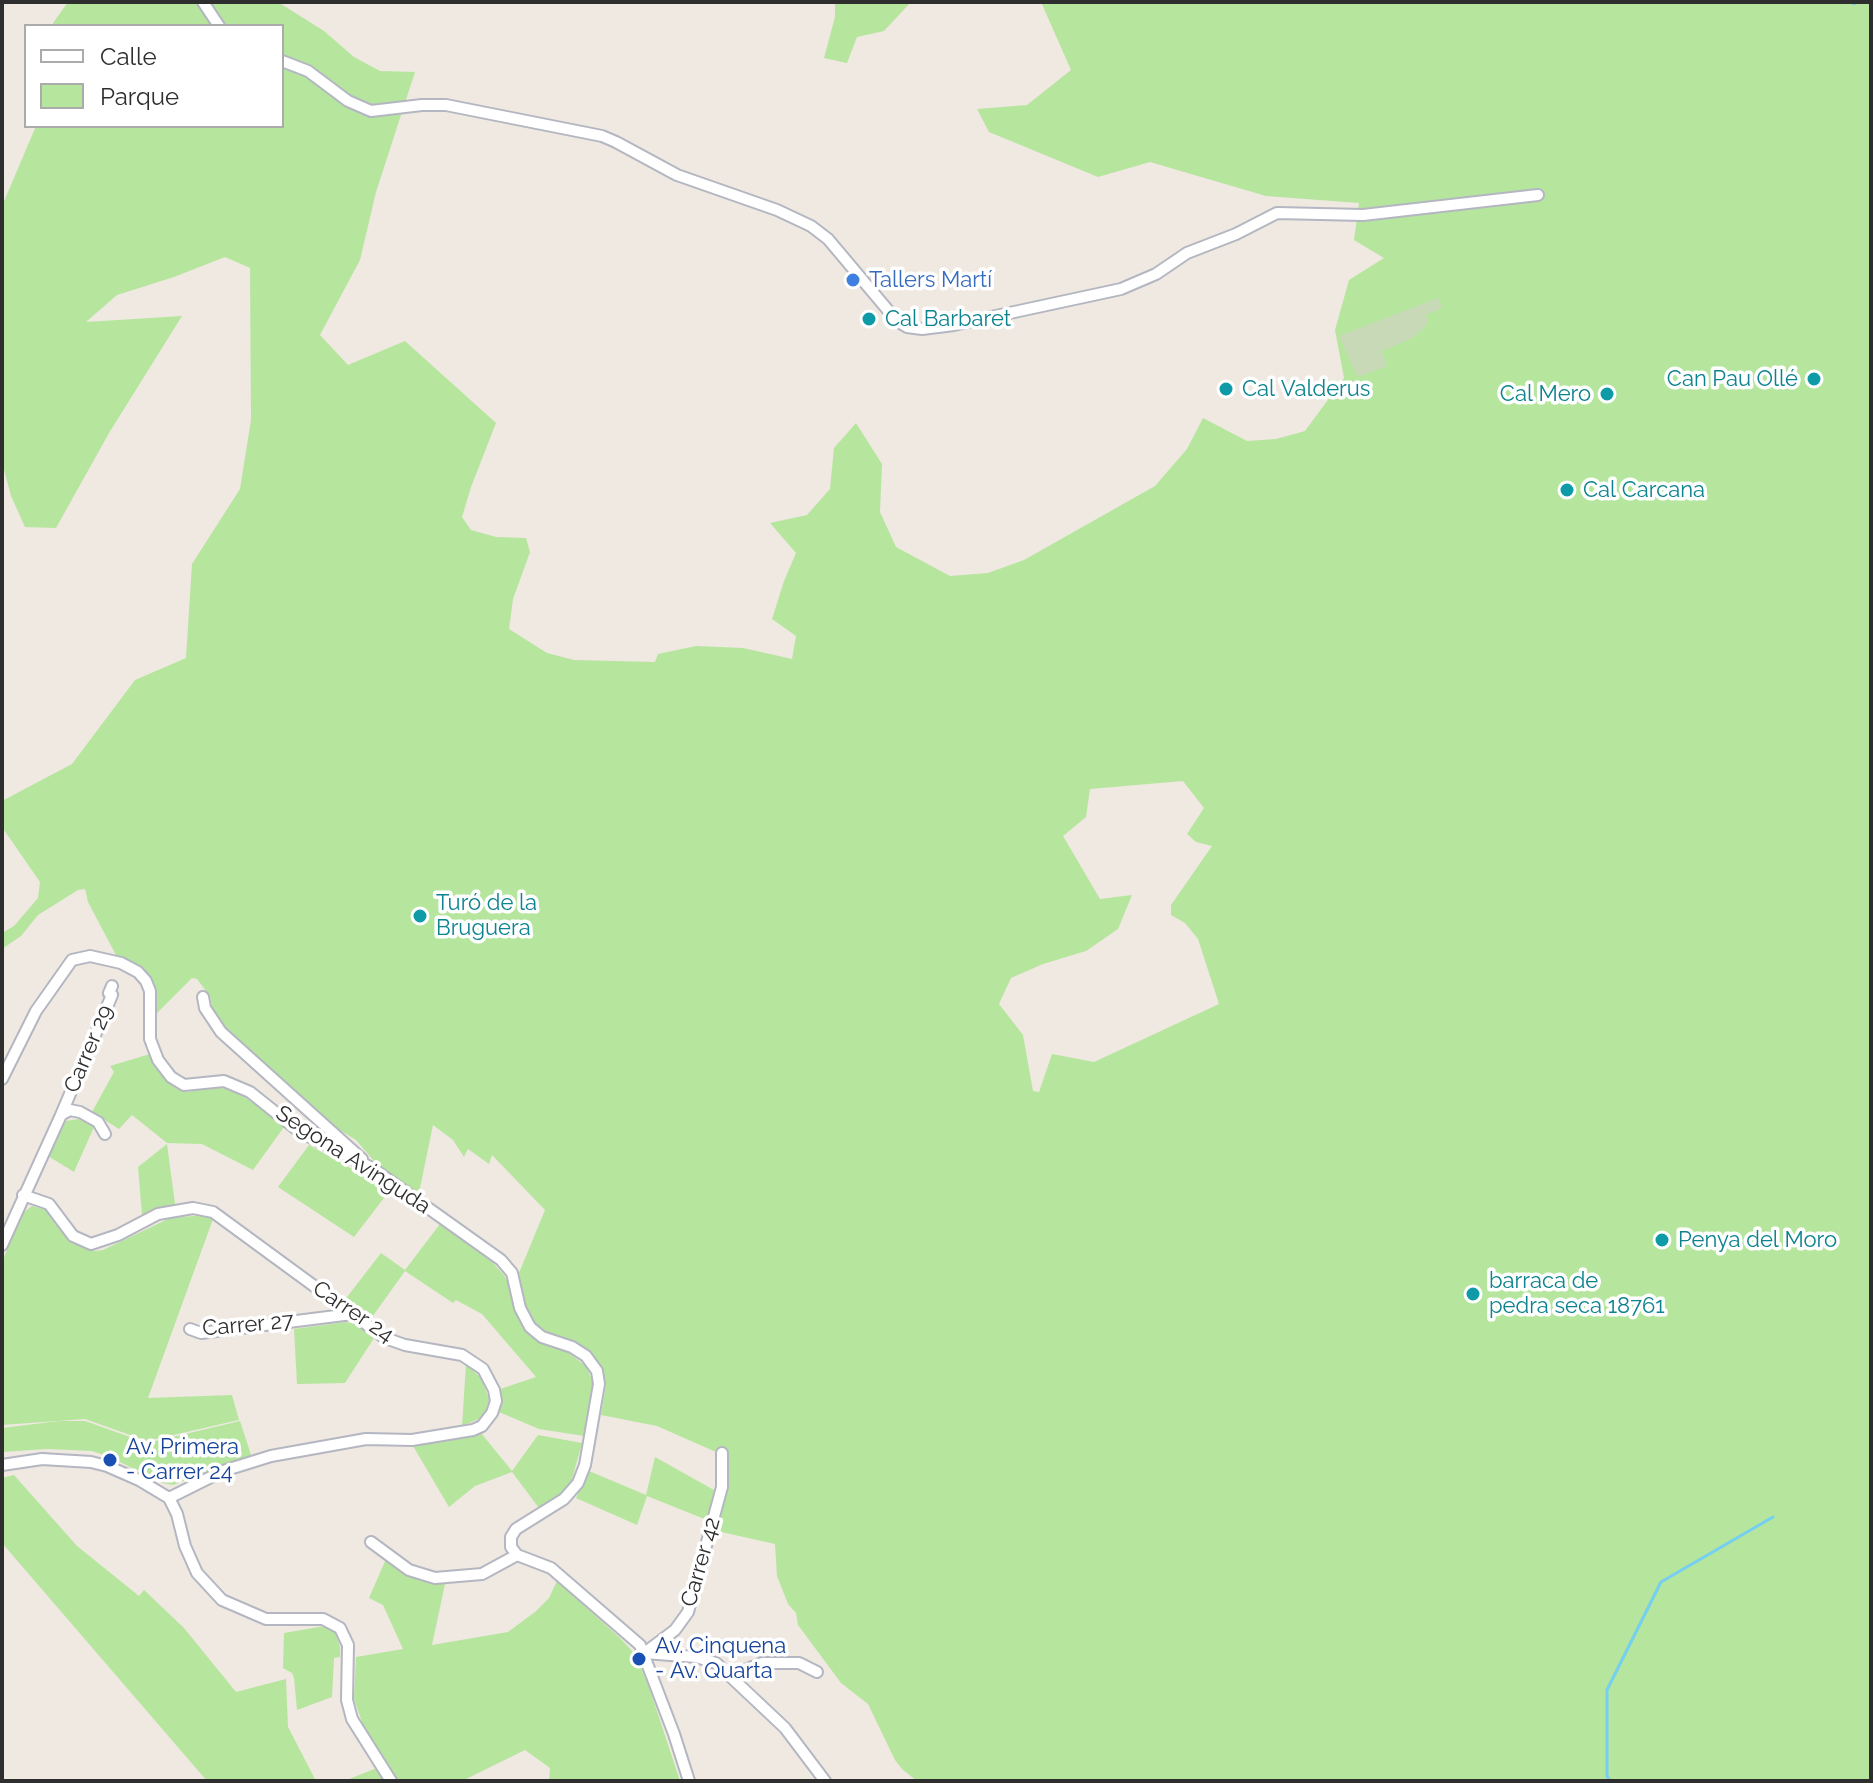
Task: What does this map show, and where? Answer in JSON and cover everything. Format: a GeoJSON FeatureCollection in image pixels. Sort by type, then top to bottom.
{"type":"FeatureCollection","features":[{"type":"Feature","properties":{"kind":"street"},"geometry":{"type":"LineString","coordinates":[[203,2],[218,24]]}},
{"type":"Feature","properties":{"kind":"street"},"geometry":{"type":"LineString","coordinates":[[284,62],[308,71],[363,109],[380,112],[422,105],[446,105],[602,136],[677,175],[777,210],[819,231],[890,314],[907,327],[939,328],[1121,289],[1143,280],[1187,253],[1236,234],[1277,213],[1363,215],[1538,195]]}},
{"type":"Feature","properties":{"kind":"street","name":"Segona Avinguda"},"geometry":{"type":"LineString","coordinates":[[2,1079],[31,1018],[72,960],[90,956],[113,960],[138,972],[146,981],[150,991],[150,1039],[158,1060],[171,1077],[184,1085],[218,1080],[259,1098],[300,1132],[372,1168],[501,1260],[512,1273],[520,1308],[530,1327],[542,1337],[579,1350],[597,1371],[599,1384],[597,1408],[580,1478],[564,1499],[516,1529],[510,1542],[517,1555]]}},
{"type":"Feature","properties":{"kind":"street","name":"Carrer 29"},"geometry":{"type":"LineString","coordinates":[[2,1245],[112,995],[109,993],[112,986]]}},
{"type":"Feature","properties":{"kind":"street"},"geometry":{"type":"LineString","coordinates":[[203,997],[209,1014],[227,1038],[372,1168]]}},
{"type":"Feature","properties":{"kind":"street"},"geometry":{"type":"LineString","coordinates":[[61,1115],[70,1110],[80,1112],[98,1122],[105,1134]]}},
{"type":"Feature","properties":{"kind":"street","name":"Carrer 24"},"geometry":{"type":"LineString","coordinates":[[23,1195],[49,1204],[73,1236],[91,1244],[118,1235],[158,1214],[193,1208],[213,1212],[395,1342],[457,1353],[474,1362],[490,1380],[496,1395],[494,1409],[486,1422],[473,1430],[412,1440],[366,1439],[271,1456],[223,1471],[169,1498]]}},
{"type":"Feature","properties":{"kind":"street","name":"Carrer 27"},"geometry":{"type":"LineString","coordinates":[[190,1329],[201,1333],[352,1314]]}},
{"type":"Feature","properties":{"kind":"street","name":"Carrer 42"},"geometry":{"type":"LineString","coordinates":[[645,1653],[675,1630],[688,1612],[722,1487],[722,1453]]}},
{"type":"Feature","properties":{"kind":"street"},"geometry":{"type":"LineString","coordinates":[[2,1465],[42,1459],[91,1462],[122,1471],[169,1498],[197,1573],[222,1600],[266,1619],[323,1619],[340,1628],[348,1645],[350,1714],[360,1736],[391,1781]]}},
{"type":"Feature","properties":{"kind":"street"},"geometry":{"type":"LineString","coordinates":[[371,1542],[409,1570],[435,1578],[482,1574],[517,1555],[551,1568],[640,1645],[689,1781]]}},
{"type":"Feature","properties":{"kind":"street"},"geometry":{"type":"LineString","coordinates":[[645,1653],[707,1659],[733,1678],[785,1728],[825,1781]]}},
{"type":"Feature","properties":{"kind":"street"},"geometry":{"type":"LineString","coordinates":[[733,1678],[762,1663],[799,1663],[817,1672]]}},
{"type":"Feature","properties":{"kind":"green space"},"geometry":{"type":"Polygon","coordinates":[[[68,2],[278,2],[324,31],[354,57],[380,71],[415,72],[376,192],[360,260],[320,335],[348,365],[405,341],[496,423],[462,517],[471,530],[496,537],[526,538],[530,552],[513,599],[509,629],[547,653],[574,660],[655,662],[658,654],[696,646],[743,648],[792,659],[796,636],[772,619],[796,553],[770,523],[807,515],[830,489],[834,448],[856,423],[882,464],[880,512],[896,547],[950,576],[988,573],[1024,560],[1155,486],[1187,449],[1203,418],[1247,441],[1276,439],[1305,431],[1344,378],[1335,330],[1349,280],[1384,258],[1354,240],[1359,203],[1266,196],[1150,162],[1098,177],[989,132],[977,109],[1027,105],[1071,70],[1041,2],[1871,2],[1871,1781],[917,1781],[895,1760],[868,1704],[841,1683],[798,1625],[796,1613],[788,1604],[777,1576],[775,1544],[717,1531],[726,1496],[725,1450],[716,1452],[657,1426],[601,1415],[606,1385],[598,1362],[585,1348],[547,1332],[531,1319],[519,1273],[545,1210],[492,1155],[489,1164],[468,1149],[464,1157],[453,1140],[433,1125],[419,1193],[398,1180],[374,1161],[356,1140],[328,1123],[227,1033],[214,1016],[210,996],[197,979],[192,978],[155,1015],[156,992],[152,980],[144,968],[117,957],[88,902],[85,889],[78,890],[38,915],[21,936],[2,949],[2,933],[14,926],[38,898],[40,882],[2,827],[2,801],[72,764],[135,680],[186,658],[192,564],[240,489],[251,420],[250,268],[225,257],[117,295],[86,322],[182,316],[109,433],[56,528],[25,527],[11,496],[2,462],[2,206],[35,128],[284,128],[284,24],[53,24],[68,2]],[[1183,781],[1090,789],[1086,817],[1063,836],[1100,899],[1132,895],[1118,929],[1086,951],[1011,978],[999,1004],[1023,1035],[1033,1091],[1039,1092],[1052,1054],[1094,1062],[1219,1004],[1198,939],[1185,923],[1171,915],[1171,905],[1212,846],[1196,842],[1187,834],[1204,808],[1183,781]]]}},
{"type":"Feature","properties":{"kind":"green space"},"geometry":{"type":"Polygon","coordinates":[[[835,2],[911,2],[884,31],[857,37],[847,63],[824,58],[835,17],[835,2]]]}},
{"type":"Feature","properties":{"kind":"green space"},"geometry":{"type":"Polygon","coordinates":[[[1438,298],[1442,308],[1426,315],[1428,323],[1413,338],[1382,351],[1387,366],[1358,377],[1339,336],[1438,298]]]}},
{"type":"Feature","properties":{"kind":"green space"},"geometry":{"type":"Polygon","coordinates":[[[150,1054],[162,1076],[175,1088],[188,1092],[213,1087],[229,1089],[253,1102],[284,1127],[253,1170],[202,1144],[167,1143],[132,1115],[119,1129],[92,1112],[114,1072],[110,1066],[150,1054]]]}},
{"type":"Feature","properties":{"kind":"green space"},"geometry":{"type":"Polygon","coordinates":[[[78,1119],[94,1127],[74,1172],[48,1156],[66,1121],[78,1119]]]}},
{"type":"Feature","properties":{"kind":"green space"},"geometry":{"type":"Polygon","coordinates":[[[167,1144],[175,1204],[142,1215],[138,1167],[167,1144]]]}},
{"type":"Feature","properties":{"kind":"green space"},"geometry":{"type":"Polygon","coordinates":[[[309,1145],[390,1190],[354,1237],[278,1187],[309,1145]]]}},
{"type":"Feature","properties":{"kind":"green space"},"geometry":{"type":"Polygon","coordinates":[[[32,1206],[46,1210],[73,1244],[94,1251],[103,1250],[170,1218],[204,1215],[213,1219],[148,1398],[232,1395],[239,1420],[147,1441],[85,1419],[2,1425],[2,1263],[20,1215],[32,1206]]]}},
{"type":"Feature","properties":{"kind":"green space"},"geometry":{"type":"Polygon","coordinates":[[[440,1224],[492,1262],[504,1275],[511,1288],[515,1312],[529,1335],[541,1343],[566,1351],[586,1366],[593,1390],[584,1436],[539,1429],[499,1412],[502,1401],[500,1389],[536,1377],[482,1314],[456,1300],[453,1303],[405,1271],[370,1320],[344,1301],[381,1253],[405,1270],[440,1224]]]}},
{"type":"Feature","properties":{"kind":"green space"},"geometry":{"type":"Polygon","coordinates":[[[353,1323],[374,1338],[345,1383],[297,1384],[294,1329],[353,1323]]]}},
{"type":"Feature","properties":{"kind":"green space"},"geometry":{"type":"Polygon","coordinates":[[[466,1364],[481,1378],[489,1399],[481,1418],[462,1426],[466,1364]]]}},
{"type":"Feature","properties":{"kind":"green space"},"geometry":{"type":"Polygon","coordinates":[[[85,1421],[147,1443],[240,1421],[251,1455],[173,1485],[162,1483],[92,1451],[47,1449],[2,1452],[2,1428],[85,1421]]]}},
{"type":"Feature","properties":{"kind":"green space"},"geometry":{"type":"Polygon","coordinates":[[[481,1433],[512,1471],[538,1435],[582,1443],[571,1483],[562,1494],[539,1508],[512,1472],[475,1486],[449,1507],[413,1446],[481,1433]]]}},
{"type":"Feature","properties":{"kind":"green space"},"geometry":{"type":"Polygon","coordinates":[[[655,1457],[714,1490],[707,1520],[647,1496],[637,1525],[576,1498],[589,1471],[646,1495],[655,1457]]]}},
{"type":"Feature","properties":{"kind":"green space"},"geometry":{"type":"Polygon","coordinates":[[[14,1475],[77,1546],[139,1596],[144,1590],[184,1628],[236,1692],[286,1679],[288,1727],[316,1781],[207,1781],[2,1543],[2,1478],[14,1475]]]}},
{"type":"Feature","properties":{"kind":"green space"},"geometry":{"type":"Polygon","coordinates":[[[386,1559],[412,1576],[445,1584],[432,1645],[508,1632],[549,1598],[557,1581],[635,1654],[680,1781],[549,1781],[550,1768],[525,1750],[462,1781],[344,1781],[387,1764],[364,1728],[354,1699],[356,1657],[403,1649],[383,1605],[369,1598],[386,1559]]]}},
{"type":"Feature","properties":{"kind":"green space"},"geometry":{"type":"Polygon","coordinates":[[[325,1626],[335,1631],[340,1647],[340,1657],[334,1658],[332,1697],[297,1710],[294,1678],[283,1668],[284,1633],[325,1626]]]}},
{"type":"Feature","properties":{"kind":"waterway"},"geometry":{"type":"LineString","coordinates":[[1610,1781],[1607,1776],[1607,1690],[1661,1582],[1773,1517]]}},
{"type":"Feature","properties":{"kind":"place","name":"Tallers Martí"},"geometry":{"type":"Point","coordinates":[853,280]}},
{"type":"Feature","properties":{"kind":"place","name":"Cal Barbaret"},"geometry":{"type":"Point","coordinates":[869,319]}},
{"type":"Feature","properties":{"kind":"place","name":"Can Pau Ollé"},"geometry":{"type":"Point","coordinates":[1814,379]}},
{"type":"Feature","properties":{"kind":"place","name":"Cal Valderus"},"geometry":{"type":"Point","coordinates":[1226,389]}},
{"type":"Feature","properties":{"kind":"place","name":"Cal Mero"},"geometry":{"type":"Point","coordinates":[1607,394]}},
{"type":"Feature","properties":{"kind":"place","name":"Cal Carcana"},"geometry":{"type":"Point","coordinates":[1567,490]}},
{"type":"Feature","properties":{"kind":"place","name":"Turó de la Bruguera"},"geometry":{"type":"Point","coordinates":[420,916]}},
{"type":"Feature","properties":{"kind":"place","name":"Penya del Moro"},"geometry":{"type":"Point","coordinates":[1662,1240]}},
{"type":"Feature","properties":{"kind":"place","name":"barraca de pedra seca 18761"},"geometry":{"type":"Point","coordinates":[1473,1294]}},
{"type":"Feature","properties":{"kind":"place","name":"Av. Primera - Carrer 24"},"geometry":{"type":"Point","coordinates":[110,1460]}},
{"type":"Feature","properties":{"kind":"place","name":"Av. Cinquena - Av. Quarta"},"geometry":{"type":"Point","coordinates":[639,1659]}}]}
